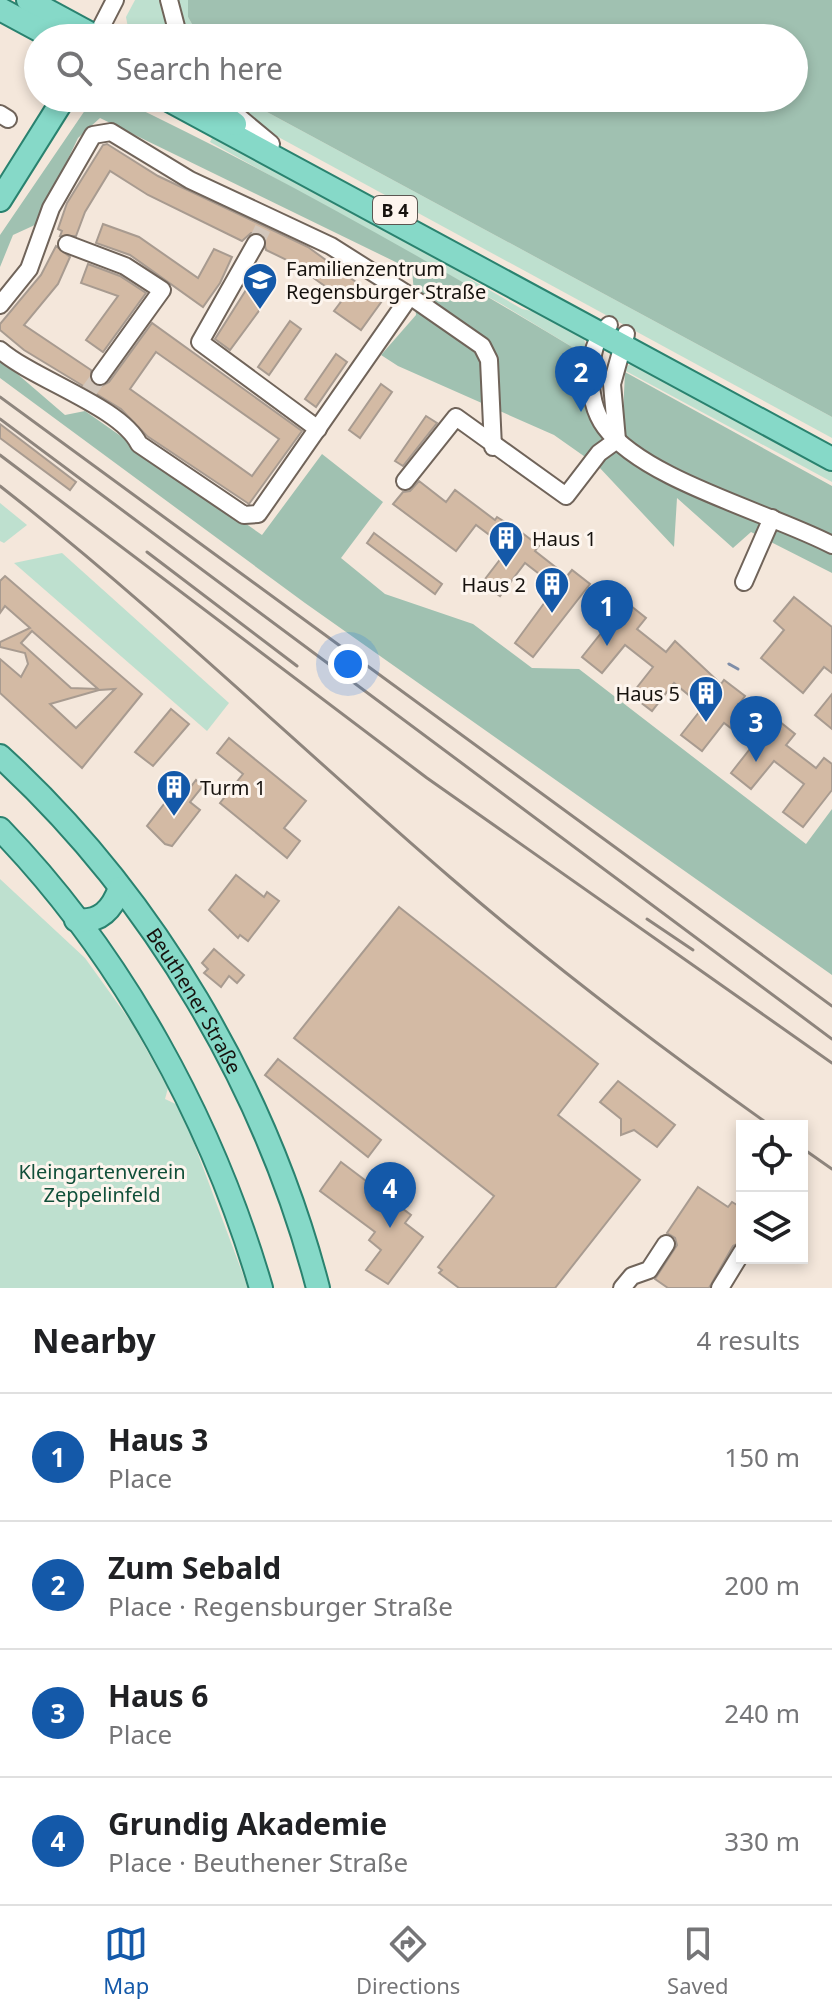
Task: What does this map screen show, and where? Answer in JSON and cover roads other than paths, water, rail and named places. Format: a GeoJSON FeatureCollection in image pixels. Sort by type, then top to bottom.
{"type":"FeatureCollection","features":[{"type":"Feature","properties":{"kind":"main road"},"geometry":{"type":"LineString","coordinates":[[28,0],[71,24]]}},
{"type":"Feature","properties":{"kind":"main road"},"geometry":{"type":"LineString","coordinates":[[0,9],[28,24]]}},
{"type":"Feature","properties":{"kind":"main road"},"geometry":{"type":"LineString","coordinates":[[0,200],[55,112]]}},
{"type":"Feature","properties":{"kind":"main road","name":"B 4"},"geometry":{"type":"LineString","coordinates":[[192,112],[832,444]]}},
{"type":"Feature","properties":{"kind":"main road","name":"B 4"},"geometry":{"type":"LineString","coordinates":[[219,112],[234,124],[615,334],[832,459]]}},
{"type":"Feature","properties":{"kind":"main road","name":"Beuthener Straße"},"geometry":{"type":"LineString","coordinates":[[0,756],[57,814],[120,888],[192,993],[243,1086],[291,1200],[318,1288]]}},
{"type":"Feature","properties":{"kind":"main road"},"geometry":{"type":"LineString","coordinates":[[0,829],[76,920],[136,1008],[195,1114],[232,1200],[261,1288]]}},
{"type":"Feature","properties":{"kind":"main road"},"geometry":{"type":"LineString","coordinates":[[76,920],[87,921],[106,913],[120,888]]}},
{"type":"Feature","properties":{"kind":"street"},"geometry":{"type":"LineString","coordinates":[[103,24],[115,0]]}},
{"type":"Feature","properties":{"kind":"street"},"geometry":{"type":"LineString","coordinates":[[169,0],[175,24]]}},
{"type":"Feature","properties":{"kind":"street"},"geometry":{"type":"LineString","coordinates":[[233,112],[271,144]]}},
{"type":"Feature","properties":{"kind":"street"},"geometry":{"type":"LineString","coordinates":[[0,305],[55,241],[51,208],[62,194],[93,135],[111,132],[262,229],[331,246],[482,346],[489,360],[493,447]]}},
{"type":"Feature","properties":{"kind":"street"},"geometry":{"type":"LineString","coordinates":[[262,229],[200,342],[318,429]]}},
{"type":"Feature","properties":{"kind":"street"},"geometry":{"type":"LineString","coordinates":[[55,241],[125,266],[162,290],[100,376]]}},
{"type":"Feature","properties":{"kind":"street"},"geometry":{"type":"LineString","coordinates":[[0,350],[19,366],[87,395],[134,433],[139,444],[244,515],[258,514],[410,296]]}},
{"type":"Feature","properties":{"kind":"street"},"geometry":{"type":"LineString","coordinates":[[615,334],[593,353],[591,391],[604,426],[617,440],[649,463],[832,545]]}},
{"type":"Feature","properties":{"kind":"street"},"geometry":{"type":"LineString","coordinates":[[615,334],[611,398],[617,440]]}},
{"type":"Feature","properties":{"kind":"street"},"geometry":{"type":"LineString","coordinates":[[405,481],[456,417],[493,447],[566,496],[599,453],[617,440]]}},
{"type":"Feature","properties":{"kind":"street"},"geometry":{"type":"LineString","coordinates":[[744,582],[772,518]]}},
{"type":"Feature","properties":{"kind":"street"},"geometry":{"type":"LineString","coordinates":[[627,1282],[649,1270],[666,1244]]}},
{"type":"Feature","properties":{"kind":"street"},"geometry":{"type":"LineString","coordinates":[[720,1288],[736,1262]]}},
{"type":"Feature","properties":{"kind":"street"},"geometry":{"type":"LineString","coordinates":[[627,1282],[648,1288]]}},
{"type":"Feature","properties":{"kind":"waterway"},"geometry":{"type":"LineString","coordinates":[[729,664],[738,669]]}},
{"type":"Feature","properties":{"kind":"tunnel"},"geometry":{"type":"LineString","coordinates":[[256,243],[263,228]]}},
{"type":"Feature","properties":{"kind":"tunnel"},"geometry":{"type":"LineString","coordinates":[[89,391],[100,376]]}},
{"type":"Feature","properties":{"kind":"railway"},"geometry":{"type":"LineString","coordinates":[[0,397],[832,1006]]}},
{"type":"Feature","properties":{"kind":"railway"},"geometry":{"type":"LineString","coordinates":[[0,419],[832,1039]]}},
{"type":"Feature","properties":{"kind":"railway"},"geometry":{"type":"LineString","coordinates":[[0,455],[427,778],[832,1063]]}},
{"type":"Feature","properties":{"kind":"railway"},"geometry":{"type":"LineString","coordinates":[[0,486],[228,679],[490,911],[608,1006],[763,1120]]}},
{"type":"Feature","properties":{"kind":"railway"},"geometry":{"type":"LineString","coordinates":[[147,552],[297,666]]}},
{"type":"Feature","properties":{"kind":"railway"},"geometry":{"type":"LineString","coordinates":[[647,919],[693,950]]}},
{"type":"Feature","properties":{"kind":"railway"},"geometry":{"type":"LineString","coordinates":[[808,1152],[832,1169]]}},
{"type":"Feature","properties":{"kind":"place","name":"Familienzentrum Regensburger Straße"},"geometry":{"type":"Point","coordinates":[260,311]}},
{"type":"Feature","properties":{"kind":"place","name":"Zum Sebald"},"geometry":{"type":"Point","coordinates":[581,412]}},
{"type":"Feature","properties":{"kind":"place","name":"Haus 1"},"geometry":{"type":"Point","coordinates":[506,569]}},
{"type":"Feature","properties":{"kind":"place","name":"Haus 2"},"geometry":{"type":"Point","coordinates":[552,615]}},
{"type":"Feature","properties":{"kind":"place","name":"Haus 3"},"geometry":{"type":"Point","coordinates":[607,646]}},
{"type":"Feature","properties":{"kind":"place","name":"Haus 5"},"geometry":{"type":"Point","coordinates":[706,724]}},
{"type":"Feature","properties":{"kind":"place","name":"Haus 6"},"geometry":{"type":"Point","coordinates":[756,762]}},
{"type":"Feature","properties":{"kind":"place","name":"Turm 1"},"geometry":{"type":"Point","coordinates":[174,818]}},
{"type":"Feature","properties":{"kind":"place","name":"Grundig Akademie"},"geometry":{"type":"Point","coordinates":[390,1228]}},
{"type":"Feature","properties":{"kind":"park label","name":"Kleingartenverein Zeppelinfeld"},"geometry":{"type":"Point","coordinates":[102,1182]}}]}
